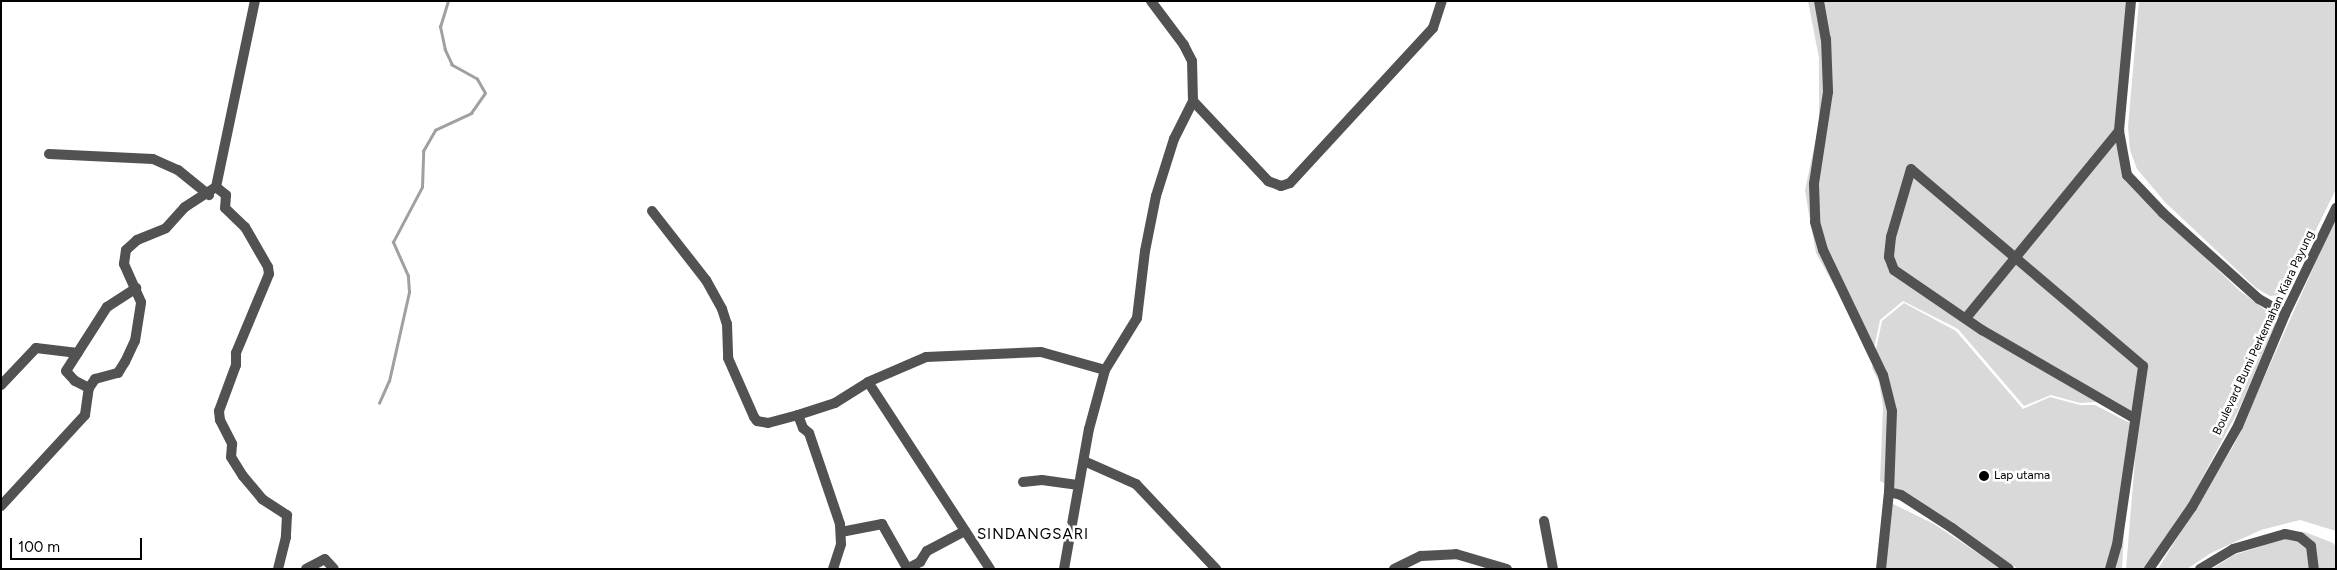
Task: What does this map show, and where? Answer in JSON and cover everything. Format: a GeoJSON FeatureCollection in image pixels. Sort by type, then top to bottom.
{"type":"FeatureCollection","features":[{"type":"Feature","properties":{"kind":"street"},"geometry":{"type":"LineString","coordinates":[[1,506],[85,414],[89,388],[95,379],[118,373],[125,362],[140,320],[141,302],[124,264],[126,250],[137,240],[166,228],[185,207],[213,191],[255,1]]}},
{"type":"Feature","properties":{"kind":"street"},"geometry":{"type":"LineString","coordinates":[[1193,101],[1268,181],[1281,186],[1290,183],[1433,28],[1442,1]]}},
{"type":"Feature","properties":{"kind":"street"},"geometry":{"type":"LineString","coordinates":[[1819,1],[1826,39],[1828,92],[1814,184],[1815,222],[1821,244],[1871,346],[1888,391],[1892,410],[1890,492],[1880,569]]}},
{"type":"Feature","properties":{"kind":"street"},"geometry":{"type":"LineString","coordinates":[[2130,1],[2119,131],[2124,166],[2134,185],[2259,299],[2284,314]]}},
{"type":"Feature","properties":{"kind":"street"},"geometry":{"type":"LineString","coordinates":[[1064,569],[1079,485],[1105,370],[1137,318],[1145,250],[1156,196],[1174,139],[1193,101],[1192,62],[1184,45],[1155,3]]}},
{"type":"Feature","properties":{"kind":"street"},"geometry":{"type":"LineString","coordinates":[[1966,318],[2013,257],[2119,131]]}},
{"type":"Feature","properties":{"kind":"street"},"geometry":{"type":"LineString","coordinates":[[49,154],[153,159],[178,170],[213,191],[226,194],[225,208],[245,227],[268,267],[269,274],[236,353],[236,365],[219,411],[220,420],[232,444],[231,457],[243,476],[262,499],[286,515],[286,537],[278,567]]}},
{"type":"Feature","properties":{"kind":"street"},"geometry":{"type":"LineString","coordinates":[[2110,569],[2117,545],[2143,366],[1911,169],[1891,237],[1891,263],[1894,270],[1966,318],[2134,418]]}},
{"type":"Feature","properties":{"kind":"street","name":"Boulevard Bumi Perkemahan Kiara Payung"},"geometry":{"type":"LineString","coordinates":[[2149,569],[2192,507],[2238,426],[2284,314],[2336,208]]}},
{"type":"Feature","properties":{"kind":"street"},"geometry":{"type":"LineString","coordinates":[[652,211],[706,280],[722,309],[727,324],[728,358],[757,421],[768,423],[835,403],[868,382],[926,357],[1041,352],[1105,370]]}},
{"type":"Feature","properties":{"kind":"street"},"geometry":{"type":"LineString","coordinates":[[89,388],[66,373],[106,307],[136,288]]}},
{"type":"Feature","properties":{"kind":"street"},"geometry":{"type":"LineString","coordinates":[[1,385],[36,348],[78,353]]}},
{"type":"Feature","properties":{"kind":"street"},"geometry":{"type":"LineString","coordinates":[[868,382],[990,569]]}},
{"type":"Feature","properties":{"kind":"street"},"geometry":{"type":"LineString","coordinates":[[798,414],[803,428],[809,433],[841,532],[841,544],[833,569]]}},
{"type":"Feature","properties":{"kind":"street"},"geometry":{"type":"LineString","coordinates":[[1084,461],[1136,484],[1216,569]]}},
{"type":"Feature","properties":{"kind":"street"},"geometry":{"type":"LineString","coordinates":[[1024,482],[1042,480],[1079,485]]}},
{"type":"Feature","properties":{"kind":"street"},"geometry":{"type":"LineString","coordinates":[[1890,492],[1900,496],[1952,528],[2009,569]]}},
{"type":"Feature","properties":{"kind":"street"},"geometry":{"type":"LineString","coordinates":[[1544,521],[1553,569]]}},
{"type":"Feature","properties":{"kind":"street"},"geometry":{"type":"LineString","coordinates":[[841,532],[882,524],[907,568],[920,562],[927,551],[965,531]]}},
{"type":"Feature","properties":{"kind":"street"},"geometry":{"type":"LineString","coordinates":[[2200,569],[2233,549],[2285,534],[2300,537],[2311,546],[2314,569]]}},
{"type":"Feature","properties":{"kind":"street"},"geometry":{"type":"LineString","coordinates":[[1394,569],[1421,556],[1456,554],[1507,569]]}},
{"type":"Feature","properties":{"kind":"street"},"geometry":{"type":"LineString","coordinates":[[306,569],[325,559],[334,569]]}},
{"type":"Feature","properties":{"kind":"shaded area"},"geometry":{"type":"Polygon","coordinates":[[[1808,1],[2127,1],[2115,141],[2131,179],[2196,249],[2240,291],[2272,315],[2276,324],[2239,409],[2184,512],[2146,569],[2126,569],[2138,423],[2097,402],[2080,403],[2051,395],[2024,406],[1958,329],[1903,301],[1880,320],[1871,362],[1844,303],[1816,253],[1809,215],[1805,190],[1819,124],[1819,58],[1808,1]]]}},
{"type":"Feature","properties":{"kind":"shaded area"},"geometry":{"type":"Polygon","coordinates":[[[2139,1],[2336,1],[2336,189],[2284,295],[2270,296],[2256,288],[2165,202],[2137,169],[2130,150],[2128,127],[2139,1]]]}},
{"type":"Feature","properties":{"kind":"shaded area"},"geometry":{"type":"Polygon","coordinates":[[[2336,217],[2336,531],[2300,520],[2261,530],[2211,553],[2187,569],[2158,569],[2234,445],[2336,217]]]}},
{"type":"Feature","properties":{"kind":"shaded area"},"geometry":{"type":"Polygon","coordinates":[[[1904,303],[1956,331],[2023,409],[2050,397],[2080,405],[2095,405],[2130,423],[2122,569],[2018,569],[1911,496],[1880,481],[1883,407],[1879,382],[1872,368],[1882,321],[1904,303]]]}},
{"type":"Feature","properties":{"kind":"shaded area"},"geometry":{"type":"Polygon","coordinates":[[[1891,503],[1934,524],[2002,569],[1884,569],[1891,503]]]}},
{"type":"Feature","properties":{"kind":"shaded area"},"geometry":{"type":"Polygon","coordinates":[[[2305,532],[2333,543],[2336,547],[2336,569],[2212,569],[2234,555],[2305,532]]]}},
{"type":"Feature","properties":{"kind":"waterway"},"geometry":{"type":"LineString","coordinates":[[379,403],[389,381],[409,292],[408,276],[393,242],[422,187],[423,151],[435,130],[471,113],[485,93],[477,79],[452,65],[445,50],[440,27],[448,1]]}},
{"type":"Feature","properties":{"kind":"place","name":"Lap utama"},"geometry":{"type":"Point","coordinates":[1984,476]}},
{"type":"Feature","properties":{"kind":"district","name":"SINDANGSARI"},"geometry":{"type":"Point","coordinates":[1033,535]}}]}
